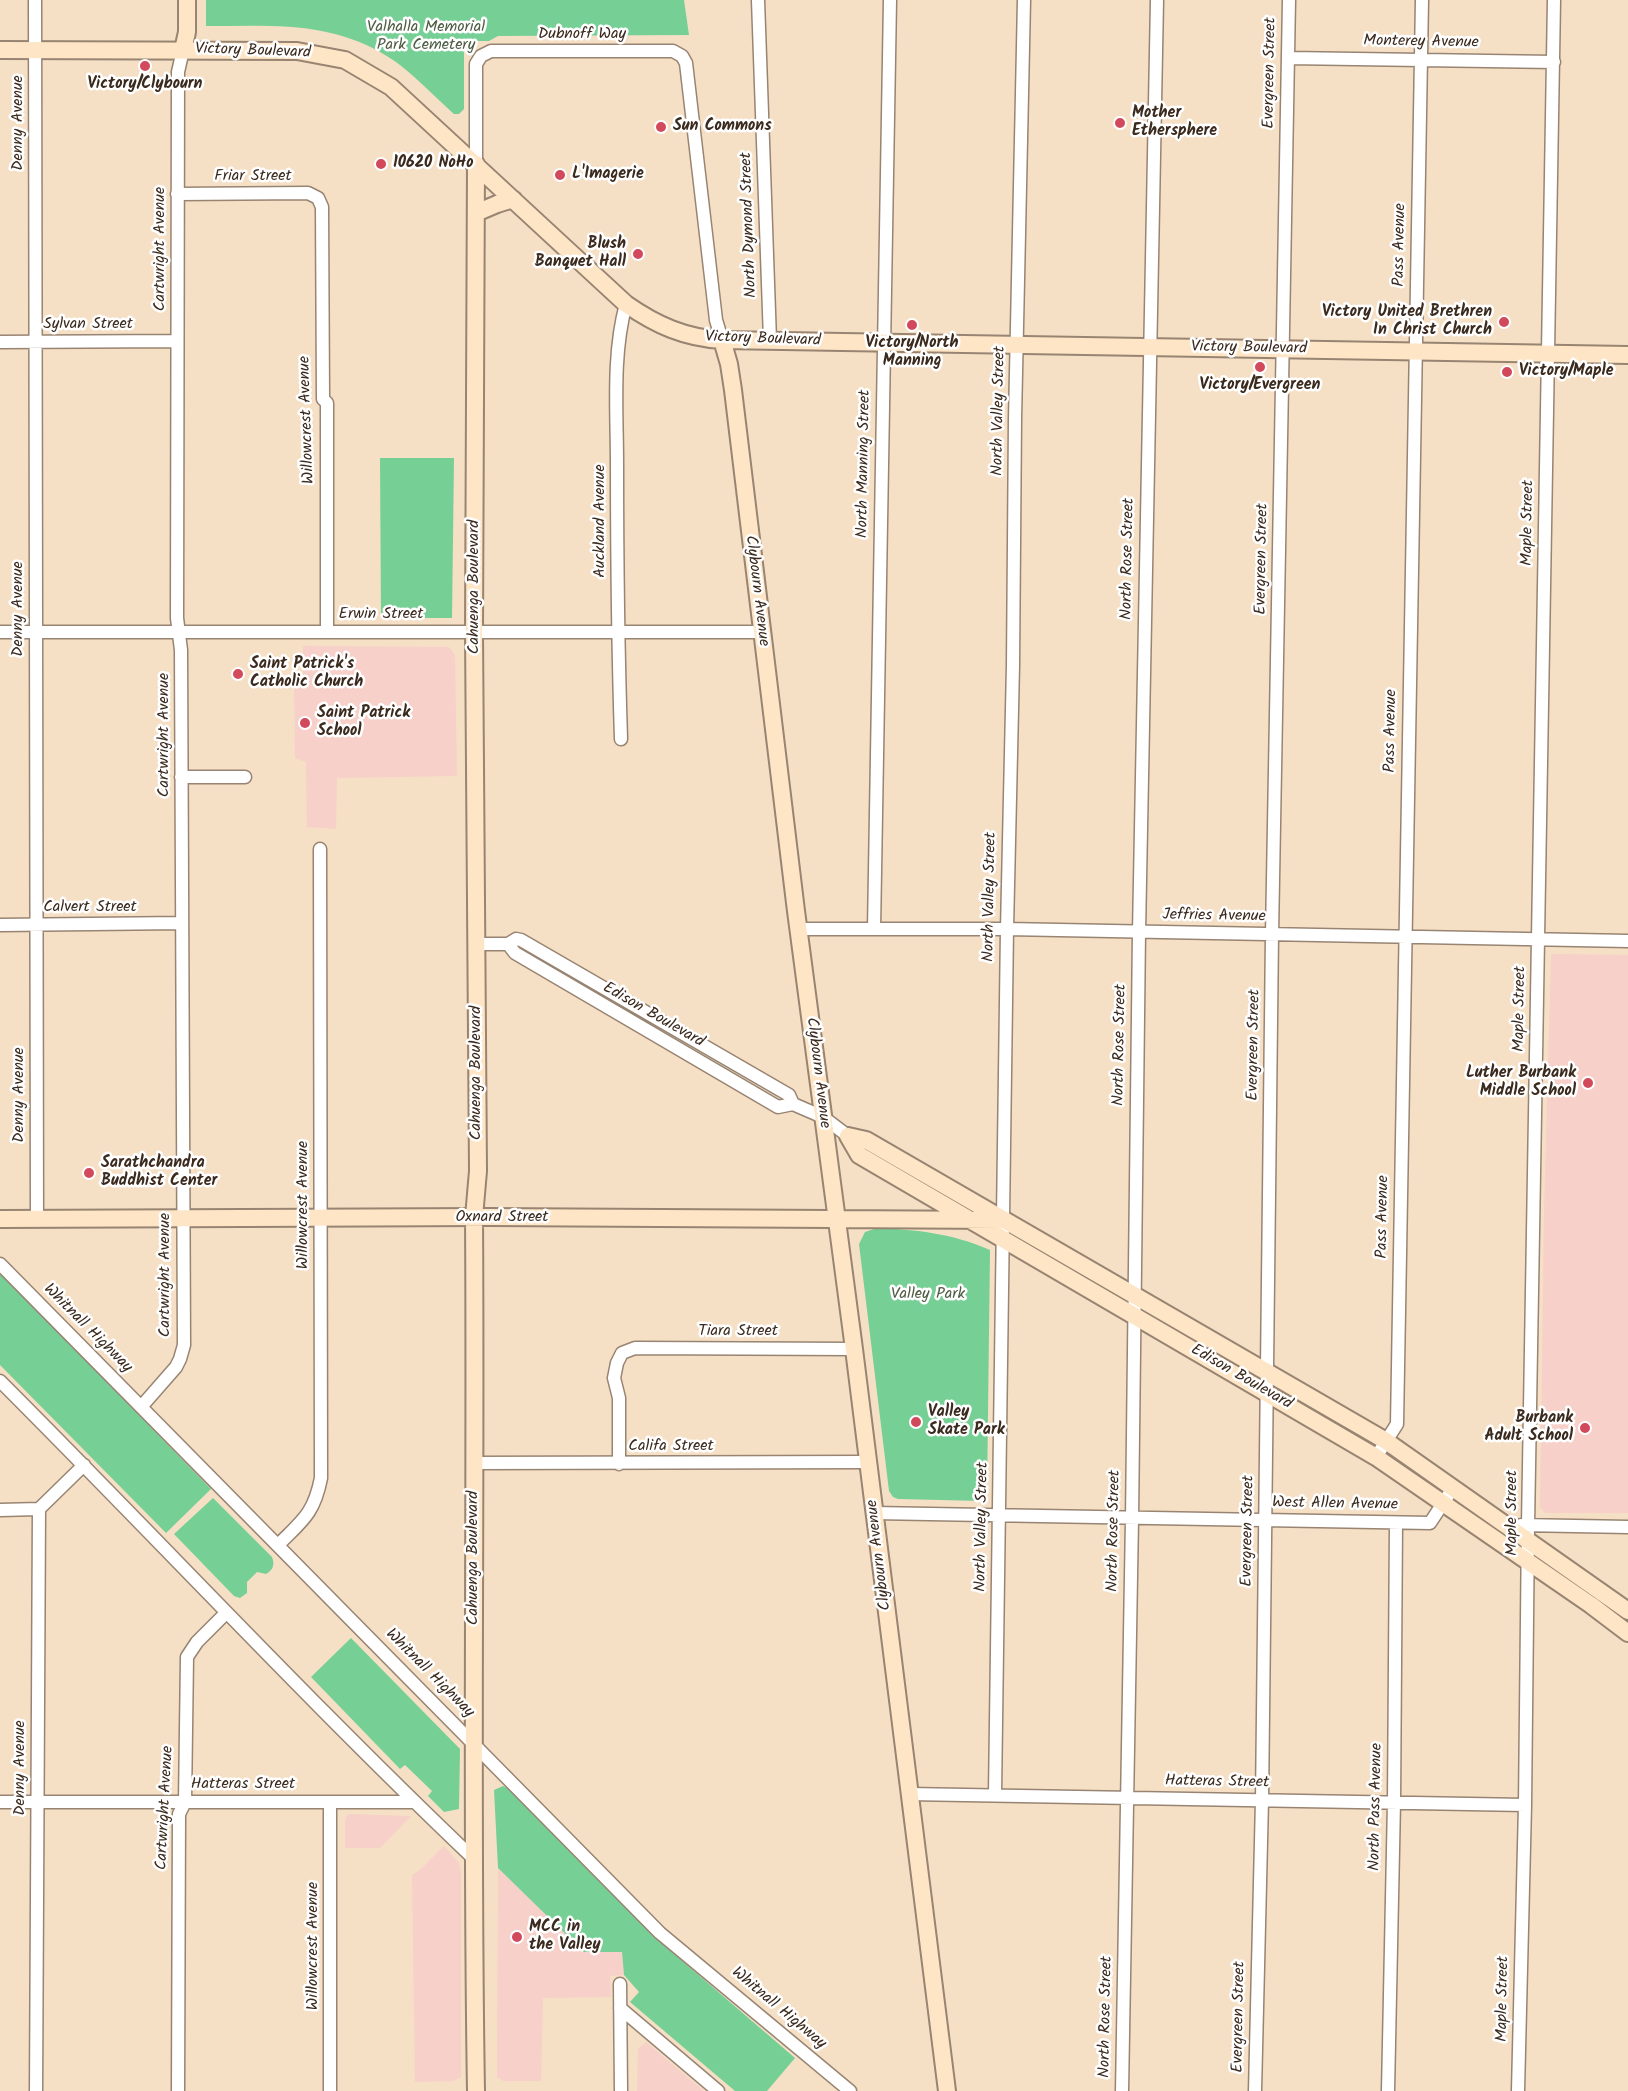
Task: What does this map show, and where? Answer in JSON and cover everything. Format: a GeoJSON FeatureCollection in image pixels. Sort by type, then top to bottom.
{"type":"FeatureCollection","features":[{"type":"Feature","properties":{"kind":"main road"},"geometry":{"type":"LineString","coordinates":[[183,50],[187,32],[187,0]]}},
{"type":"Feature","properties":{"kind":"main road","name":"Victory Boulevard"},"geometry":{"type":"LineString","coordinates":[[0,50],[297,51],[345,60],[391,87],[626,304],[650,321],[690,337],[722,340],[1628,355]]}},
{"type":"Feature","properties":{"kind":"main road","name":"Cahuenga Boulevard"},"geometry":{"type":"LineString","coordinates":[[476,164],[474,632],[478,1171],[474,1217],[473,1743],[476,2091]]}},
{"type":"Feature","properties":{"kind":"main road"},"geometry":{"type":"LineString","coordinates":[[476,213],[513,200]]}},
{"type":"Feature","properties":{"kind":"main road","name":"Clybourn Avenue"},"geometry":{"type":"LineString","coordinates":[[722,340],[733,390],[761,632],[854,1349],[946,2091]]}},
{"type":"Feature","properties":{"kind":"main road","name":"Edison Boulevard"},"geometry":{"type":"LineString","coordinates":[[848,1136],[866,1140],[1386,1441],[1508,1526],[1528,1533],[1628,1611]]}},
{"type":"Feature","properties":{"kind":"main road","name":"Edison Boulevard"},"geometry":{"type":"LineString","coordinates":[[848,1136],[859,1155],[1376,1457],[1628,1633]]}},
{"type":"Feature","properties":{"kind":"main road","name":"Oxnard Street"},"geometry":{"type":"LineString","coordinates":[[0,1219],[474,1217],[1003,1220]]}},
{"type":"Feature","properties":{"kind":"street","name":"Denny Avenue"},"geometry":{"type":"LineString","coordinates":[[35,0],[37,1218]]}},
{"type":"Feature","properties":{"kind":"street","name":"North Dymond Street"},"geometry":{"type":"LineString","coordinates":[[758,0],[770,340]]}},
{"type":"Feature","properties":{"kind":"street","name":"North Manning Street"},"geometry":{"type":"LineString","coordinates":[[874,928],[890,0]]}},
{"type":"Feature","properties":{"kind":"street","name":"North Valley Street"},"geometry":{"type":"LineString","coordinates":[[994,1794],[1015,419],[1024,0]]}},
{"type":"Feature","properties":{"kind":"street","name":"North Rose Street"},"geometry":{"type":"LineString","coordinates":[[1122,2091],[1139,932],[1157,0]]}},
{"type":"Feature","properties":{"kind":"street","name":"Evergreen Street"},"geometry":{"type":"LineString","coordinates":[[1255,2091],[1262,1800],[1272,934],[1289,0]]}},
{"type":"Feature","properties":{"kind":"street","name":"Pass Avenue"},"geometry":{"type":"LineString","coordinates":[[1376,1457],[1397,1424],[1422,0]]}},
{"type":"Feature","properties":{"kind":"street","name":"Maple Street"},"geometry":{"type":"LineString","coordinates":[[1518,2091],[1525,1804],[1554,0]]}},
{"type":"Feature","properties":{"kind":"street","name":"Cartwright Avenue"},"geometry":{"type":"LineString","coordinates":[[141,1407],[176,1367],[184,1345],[182,650],[177,618],[178,72],[183,50]]}},
{"type":"Feature","properties":{"kind":"street","name":"Dubnoff Way"},"geometry":{"type":"LineString","coordinates":[[481,56],[491,51],[673,51],[682,56]]}},
{"type":"Feature","properties":{"kind":"street","name":"Cahuenga Boulevard"},"geometry":{"type":"LineString","coordinates":[[476,164],[476,64],[481,56]]}},
{"type":"Feature","properties":{"kind":"street","name":"Clybourn Avenue"},"geometry":{"type":"LineString","coordinates":[[682,56],[686,63],[716,320],[722,340]]}},
{"type":"Feature","properties":{"kind":"street","name":"Monterey Avenue"},"geometry":{"type":"LineString","coordinates":[[1288,58],[1554,62]]}},
{"type":"Feature","properties":{"kind":"street","name":"Friar Street"},"geometry":{"type":"LineString","coordinates":[[177,194],[308,193],[318,198],[322,207]]}},
{"type":"Feature","properties":{"kind":"street","name":"Willowcrest Avenue"},"geometry":{"type":"LineString","coordinates":[[322,207],[323,399],[327,403],[327,632]]}},
{"type":"Feature","properties":{"kind":"street","name":"Auckland Avenue"},"geometry":{"type":"LineString","coordinates":[[621,739],[617,633],[617,384],[620,326],[626,304]]}},
{"type":"Feature","properties":{"kind":"street","name":"Sylvan Street"},"geometry":{"type":"LineString","coordinates":[[0,342],[177,341]]}},
{"type":"Feature","properties":{"kind":"street","name":"Erwin Street"},"geometry":{"type":"LineString","coordinates":[[0,632],[761,632]]}},
{"type":"Feature","properties":{"kind":"street"},"geometry":{"type":"LineString","coordinates":[[182,777],[245,777]]}},
{"type":"Feature","properties":{"kind":"street","name":"Willowcrest Avenue"},"geometry":{"type":"LineString","coordinates":[[278,1545],[307,1516],[317,1498],[321,1478],[320,849]]}},
{"type":"Feature","properties":{"kind":"street","name":"Calvert Street"},"geometry":{"type":"LineString","coordinates":[[0,924],[181,923]]}},
{"type":"Feature","properties":{"kind":"street","name":"Jeffries Avenue"},"geometry":{"type":"LineString","coordinates":[[799,929],[1007,929],[1628,941]]}},
{"type":"Feature","properties":{"kind":"street","name":"Edison Boulevard"},"geometry":{"type":"LineString","coordinates":[[476,944],[508,944],[515,953],[778,1107],[794,1104],[823,1117],[848,1136]]}},
{"type":"Feature","properties":{"kind":"street","name":"Whitnall Highway"},"geometry":{"type":"LineString","coordinates":[[0,1264],[660,1933],[850,2091]]}},
{"type":"Feature","properties":{"kind":"street","name":"Tiara Street"},"geometry":{"type":"LineString","coordinates":[[619,1464],[619,1398],[614,1378],[622,1353],[635,1348],[854,1349]]}},
{"type":"Feature","properties":{"kind":"street"},"geometry":{"type":"LineString","coordinates":[[0,1381],[226,1613],[474,1859]]}},
{"type":"Feature","properties":{"kind":"street","name":"Califa Street"},"geometry":{"type":"LineString","coordinates":[[475,1463],[868,1462]]}},
{"type":"Feature","properties":{"kind":"street"},"geometry":{"type":"LineString","coordinates":[[0,1510],[39,1509],[84,1465]]}},
{"type":"Feature","properties":{"kind":"street","name":"West Allen Avenue"},"geometry":{"type":"LineString","coordinates":[[874,1514],[1430,1523],[1453,1488]]}},
{"type":"Feature","properties":{"kind":"street","name":"Denny Avenue"},"geometry":{"type":"LineString","coordinates":[[36,2091],[39,1509]]}},
{"type":"Feature","properties":{"kind":"street","name":"North Pass Avenue"},"geometry":{"type":"LineString","coordinates":[[1388,2091],[1394,1802],[1396,1523]]}},
{"type":"Feature","properties":{"kind":"street"},"geometry":{"type":"LineString","coordinates":[[1528,1533],[1628,1527]]}},
{"type":"Feature","properties":{"kind":"street","name":"Cartwright Avenue"},"geometry":{"type":"LineString","coordinates":[[178,2091],[179,1814],[185,1802],[187,1657],[197,1642],[226,1613]]}},
{"type":"Feature","properties":{"kind":"street","name":"Hatteras Street"},"geometry":{"type":"LineString","coordinates":[[909,1794],[1525,1804]]}},
{"type":"Feature","properties":{"kind":"street","name":"Hatteras Street"},"geometry":{"type":"LineString","coordinates":[[0,1802],[414,1802]]}},
{"type":"Feature","properties":{"kind":"street","name":"Willowcrest Avenue"},"geometry":{"type":"LineString","coordinates":[[330,1802],[330,2091]]}},
{"type":"Feature","properties":{"kind":"street"},"geometry":{"type":"LineString","coordinates":[[620,1984],[621,2091]]}},
{"type":"Feature","properties":{"kind":"street"},"geometry":{"type":"LineString","coordinates":[[620,2008],[718,2091]]}},
{"type":"Feature","properties":{"kind":"shaded area"},"geometry":{"type":"Polygon","coordinates":[[[303,646],[449,647],[455,655],[457,776],[337,778],[336,829],[307,827],[306,762],[295,758],[294,675],[303,675],[303,646]]]}},
{"type":"Feature","properties":{"kind":"shaded area","name":"Luther Burbank Middle School"},"geometry":{"type":"Polygon","coordinates":[[[1551,954],[1628,955],[1628,1513],[1545,1513],[1540,1507],[1544,1212],[1551,954]]]}},
{"type":"Feature","properties":{"kind":"shaded area"},"geometry":{"type":"Polygon","coordinates":[[[348,1814],[411,1816],[380,1848],[345,1848],[345,1820],[348,1814]]]}},
{"type":"Feature","properties":{"kind":"shaded area"},"geometry":{"type":"Polygon","coordinates":[[[444,1846],[459,1863],[461,1872],[461,2077],[453,2081],[415,2082],[412,1875],[444,1846]]]}},
{"type":"Feature","properties":{"kind":"shaded area"},"geometry":{"type":"Polygon","coordinates":[[[498,1868],[584,1952],[622,1952],[624,1975],[610,1976],[611,1997],[543,1998],[541,2081],[503,2081],[497,2077],[498,1868]]]}},
{"type":"Feature","properties":{"kind":"shaded area"},"geometry":{"type":"Polygon","coordinates":[[[646,2042],[704,2091],[637,2091],[638,2049],[646,2042]]]}},
{"type":"Feature","properties":{"kind":"green space","name":"Valhalla Memorial Park Cemetery"},"geometry":{"type":"Polygon","coordinates":[[[206,0],[684,0],[689,35],[498,36],[489,41],[464,41],[464,109],[459,114],[454,114],[396,62],[373,48],[328,32],[304,28],[206,26],[206,0]]]}},
{"type":"Feature","properties":{"kind":"green space"},"geometry":{"type":"Polygon","coordinates":[[[380,458],[454,458],[452,618],[381,618],[380,458]]]}},
{"type":"Feature","properties":{"kind":"green space","name":"Valley Park"},"geometry":{"type":"Polygon","coordinates":[[[877,1228],[934,1233],[990,1250],[987,1496],[982,1501],[898,1499],[893,1497],[889,1491],[859,1244],[865,1232],[877,1228]]]}},
{"type":"Feature","properties":{"kind":"green space"},"geometry":{"type":"Polygon","coordinates":[[[0,1273],[211,1489],[166,1533],[0,1365],[0,1273]]]}},
{"type":"Feature","properties":{"kind":"green space"},"geometry":{"type":"Polygon","coordinates":[[[213,1498],[273,1560],[273,1567],[270,1571],[266,1574],[257,1572],[247,1582],[247,1593],[240,1598],[234,1596],[174,1534],[213,1498]]]}},
{"type":"Feature","properties":{"kind":"green space"},"geometry":{"type":"Polygon","coordinates":[[[351,1638],[460,1749],[459,1809],[444,1812],[428,1796],[432,1791],[405,1765],[400,1769],[311,1677],[351,1638]]]}},
{"type":"Feature","properties":{"kind":"green space"},"geometry":{"type":"Polygon","coordinates":[[[503,1786],[513,1791],[666,1947],[795,2058],[767,2091],[735,2091],[630,2002],[639,1992],[624,1975],[622,1952],[584,1952],[498,1868],[494,1790],[503,1786]]]}},
{"type":"Feature","properties":{"kind":"place","name":"Victory/Clybourn"},"geometry":{"type":"Point","coordinates":[145,66]}},
{"type":"Feature","properties":{"kind":"place","name":"Mother Ethersphere"},"geometry":{"type":"Point","coordinates":[1120,123]}},
{"type":"Feature","properties":{"kind":"place","name":"Sun Commons"},"geometry":{"type":"Point","coordinates":[661,127]}},
{"type":"Feature","properties":{"kind":"place","name":"10620 NoHo"},"geometry":{"type":"Point","coordinates":[381,164]}},
{"type":"Feature","properties":{"kind":"place","name":"L'Imagerie"},"geometry":{"type":"Point","coordinates":[560,175]}},
{"type":"Feature","properties":{"kind":"place","name":"Blush Banquet Hall"},"geometry":{"type":"Point","coordinates":[638,254]}},
{"type":"Feature","properties":{"kind":"place","name":"Victory United Brethren In Christ Church"},"geometry":{"type":"Point","coordinates":[1504,322]}},
{"type":"Feature","properties":{"kind":"place","name":"Victory/North Manning"},"geometry":{"type":"Point","coordinates":[912,325]}},
{"type":"Feature","properties":{"kind":"place","name":"Victory/Evergreen"},"geometry":{"type":"Point","coordinates":[1260,367]}},
{"type":"Feature","properties":{"kind":"place","name":"Victory/Maple"},"geometry":{"type":"Point","coordinates":[1507,372]}},
{"type":"Feature","properties":{"kind":"place","name":"Saint Patrick's Catholic Church"},"geometry":{"type":"Point","coordinates":[238,674]}},
{"type":"Feature","properties":{"kind":"place","name":"Saint Patrick School"},"geometry":{"type":"Point","coordinates":[305,723]}},
{"type":"Feature","properties":{"kind":"place","name":"Luther Burbank Middle School"},"geometry":{"type":"Point","coordinates":[1588,1083]}},
{"type":"Feature","properties":{"kind":"place","name":"Sarathchandra Buddhist Center"},"geometry":{"type":"Point","coordinates":[89,1173]}},
{"type":"Feature","properties":{"kind":"place","name":"Valley Skate Park"},"geometry":{"type":"Point","coordinates":[916,1422]}},
{"type":"Feature","properties":{"kind":"place","name":"Burbank Adult School"},"geometry":{"type":"Point","coordinates":[1585,1428]}},
{"type":"Feature","properties":{"kind":"place","name":"MCC in the Valley"},"geometry":{"type":"Point","coordinates":[517,1937]}}]}
